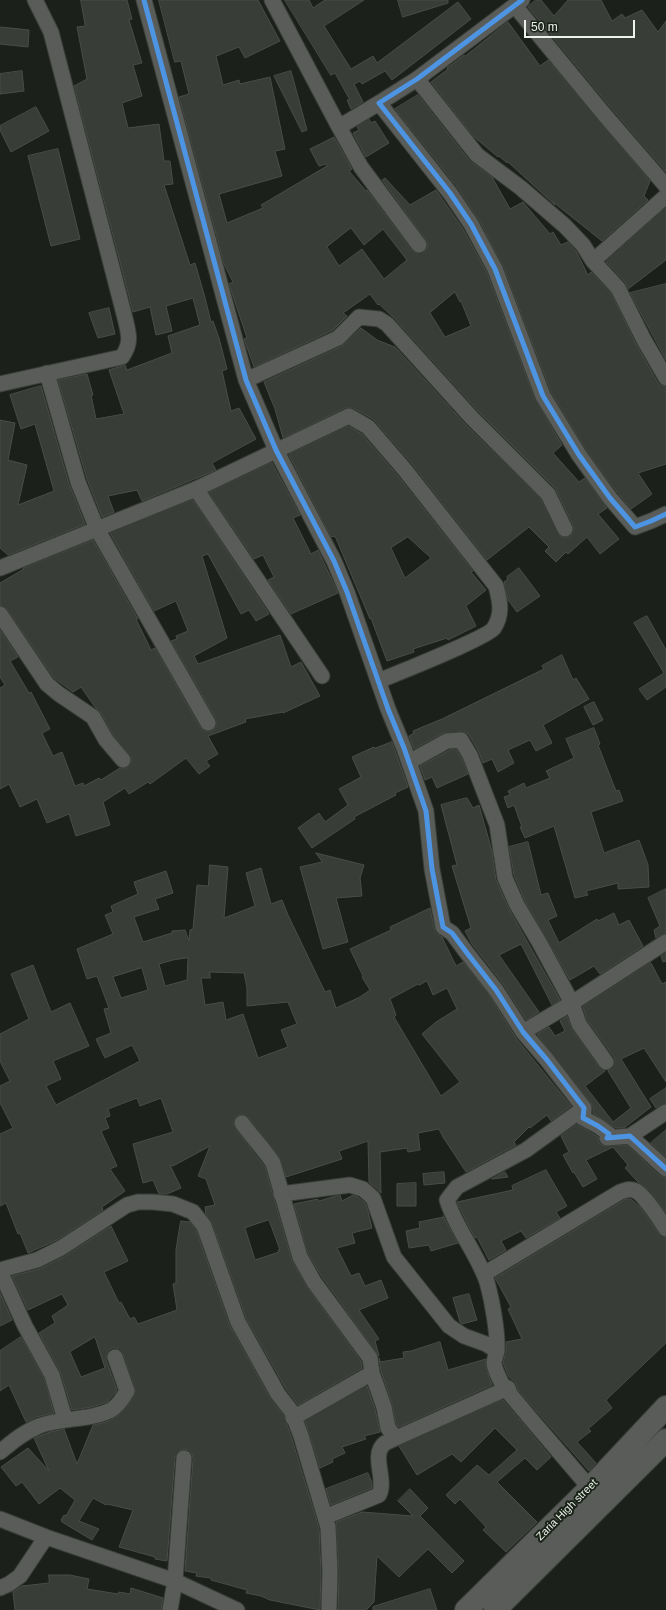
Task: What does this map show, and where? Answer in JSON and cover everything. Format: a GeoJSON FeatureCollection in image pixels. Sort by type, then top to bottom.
{"type":"FeatureCollection","features":[{"type":"Feature","properties":{"kind":"main road","name":"Zaria High street"},"geometry":{"type":"LineString","coordinates":[[466,1610],[590,1488],[666,1407]]}},
{"type":"Feature","properties":{"kind":"main road","name":"Zaria High street"},"geometry":{"type":"LineString","coordinates":[[495,1610],[666,1440]]}},
{"type":"Feature","properties":{"kind":"street"},"geometry":{"type":"LineString","coordinates":[[0,384],[122,357],[127,350],[129,337],[51,32],[35,0]]}},
{"type":"Feature","properties":{"kind":"street"},"geometry":{"type":"LineString","coordinates":[[144,0],[246,380],[276,450],[334,561],[347,592],[388,709],[409,762],[426,811],[432,869],[443,927],[452,933],[496,990],[523,1032],[548,1060],[584,1108],[583,1118],[609,1134],[607,1138],[630,1136],[666,1112]]}},
{"type":"Feature","properties":{"kind":"street"},"geometry":{"type":"LineString","coordinates":[[272,0],[361,167],[419,245]]}},
{"type":"Feature","properties":{"kind":"street"},"geometry":{"type":"LineString","coordinates":[[339,127],[416,79],[518,3],[603,113],[666,186]]}},
{"type":"Feature","properties":{"kind":"street"},"geometry":{"type":"LineString","coordinates":[[416,79],[477,155],[522,188],[565,226],[583,245],[593,261],[618,288],[660,357],[666,378]]}},
{"type":"Feature","properties":{"kind":"street"},"geometry":{"type":"LineString","coordinates":[[379,103],[450,193],[471,224],[495,269],[543,396],[579,455],[610,498],[635,527],[666,514]]}},
{"type":"Feature","properties":{"kind":"street"},"geometry":{"type":"LineString","coordinates":[[593,261],[666,196]]}},
{"type":"Feature","properties":{"kind":"street"},"geometry":{"type":"LineString","coordinates":[[246,380],[338,338],[359,317],[379,319],[387,324],[472,418],[548,494],[565,529]]}},
{"type":"Feature","properties":{"kind":"street"},"geometry":{"type":"LineString","coordinates":[[48,373],[78,482],[97,528],[208,723]]}},
{"type":"Feature","properties":{"kind":"street"},"geometry":{"type":"LineString","coordinates":[[3,562],[97,528],[196,489],[348,416],[368,427],[405,470],[496,586],[500,600],[500,615],[493,629],[477,639],[379,681]]}},
{"type":"Feature","properties":{"kind":"street"},"geometry":{"type":"LineString","coordinates":[[196,489],[322,676]]}},
{"type":"Feature","properties":{"kind":"street"},"geometry":{"type":"LineString","coordinates":[[0,614],[47,684],[58,694],[94,717],[106,740],[122,760]]}},
{"type":"Feature","properties":{"kind":"street"},"geometry":{"type":"LineString","coordinates":[[409,762],[447,742],[461,740],[470,755],[497,825],[505,878],[517,905],[572,1003],[579,1024],[606,1062]]}},
{"type":"Feature","properties":{"kind":"street"},"geometry":{"type":"LineString","coordinates":[[523,1032],[572,1003],[666,942]]}},
{"type":"Feature","properties":{"kind":"street"},"geometry":{"type":"LineString","coordinates":[[584,1108],[526,1150],[457,1187],[447,1200],[457,1222],[476,1254],[491,1297],[497,1351],[494,1364],[503,1386],[508,1388],[510,1394],[590,1488]]}},
{"type":"Feature","properties":{"kind":"street"},"geometry":{"type":"LineString","coordinates":[[242,1124],[253,1139],[266,1151],[273,1163],[300,1257],[314,1282],[370,1358],[372,1373],[384,1407],[388,1428],[396,1438]]}},
{"type":"Feature","properties":{"kind":"street"},"geometry":{"type":"LineString","coordinates":[[630,1136],[666,1169]]}},
{"type":"Feature","properties":{"kind":"street"},"geometry":{"type":"LineString","coordinates":[[281,1194],[350,1185],[363,1190],[373,1198],[394,1257],[449,1326],[464,1336],[486,1344],[497,1351]]}},
{"type":"Feature","properties":{"kind":"street"},"geometry":{"type":"LineString","coordinates":[[484,1274],[620,1192],[629,1189],[637,1191],[666,1229]]}},
{"type":"Feature","properties":{"kind":"street"},"geometry":{"type":"LineString","coordinates":[[65,1419],[52,1375],[25,1326],[0,1271],[36,1260],[61,1248],[126,1205],[138,1202],[173,1204],[193,1212],[204,1226],[238,1322],[278,1394],[292,1412],[301,1436],[325,1517],[329,1538],[329,1610]]}},
{"type":"Feature","properties":{"kind":"street"},"geometry":{"type":"LineString","coordinates":[[0,1452],[15,1440],[38,1426],[65,1419],[97,1415],[112,1409],[121,1401],[127,1391],[115,1357]]}},
{"type":"Feature","properties":{"kind":"street"},"geometry":{"type":"LineString","coordinates":[[293,1418],[372,1373]]}},
{"type":"Feature","properties":{"kind":"street"},"geometry":{"type":"LineString","coordinates":[[325,1517],[379,1495],[381,1492],[382,1478],[378,1453],[381,1447],[396,1438],[508,1388]]}},
{"type":"Feature","properties":{"kind":"street"},"geometry":{"type":"LineString","coordinates":[[170,1610],[175,1581],[184,1458]]}},
{"type":"Feature","properties":{"kind":"street"},"geometry":{"type":"LineString","coordinates":[[0,1519],[46,1537],[175,1581],[237,1610]]}},
{"type":"Feature","properties":{"kind":"street"},"geometry":{"type":"LineString","coordinates":[[0,1588],[9,1584],[20,1576],[46,1537]]}},
{"type":"Feature","properties":{"kind":"building"},"geometry":{"type":"Polygon","coordinates":[[[81,0],[127,0],[132,19],[129,20],[142,63],[133,65],[142,96],[122,103],[128,128],[159,124],[164,161],[170,161],[173,184],[164,185],[190,265],[195,263],[211,322],[213,321],[219,338],[227,369],[222,371],[231,411],[239,408],[256,439],[212,463],[216,470],[142,501],[137,490],[108,496],[114,512],[102,517],[87,479],[58,380],[87,374],[93,395],[91,395],[96,419],[124,414],[109,370],[125,365],[127,370],[172,353],[168,336],[200,325],[193,298],[166,306],[172,331],[156,335],[150,307],[133,312],[74,86],[87,79],[77,27],[85,26],[81,0]]]}},
{"type":"Feature","properties":{"kind":"building"},"geometry":{"type":"Polygon","coordinates":[[[159,0],[258,0],[280,41],[245,58],[239,47],[216,56],[223,85],[239,80],[240,84],[270,77],[285,149],[275,151],[282,176],[219,194],[227,223],[263,208],[261,205],[327,166],[326,164],[319,166],[310,149],[334,137],[352,169],[349,171],[366,191],[367,190],[412,250],[416,253],[424,252],[427,249],[428,244],[382,180],[385,178],[410,205],[436,190],[463,229],[487,273],[535,399],[562,445],[553,453],[579,482],[585,478],[607,508],[598,514],[619,539],[600,554],[587,537],[568,554],[566,552],[556,562],[545,551],[549,547],[529,527],[487,560],[412,464],[373,419],[353,408],[345,408],[283,438],[275,409],[264,382],[342,346],[361,328],[377,340],[395,347],[465,424],[541,499],[560,536],[564,538],[569,537],[574,530],[555,488],[479,412],[394,318],[379,304],[378,305],[370,294],[343,313],[347,316],[333,330],[254,367],[244,339],[247,338],[229,284],[233,282],[224,264],[179,97],[189,94],[181,61],[175,62],[159,0]],[[351,228],[327,247],[339,266],[362,249],[384,279],[407,260],[383,229],[364,245],[351,228]],[[455,292],[430,313],[445,337],[471,326],[461,301],[460,302],[455,292]]]}},
{"type":"Feature","properties":{"kind":"building"},"geometry":{"type":"Polygon","coordinates":[[[285,0],[309,0],[313,8],[325,0],[364,0],[324,26],[351,69],[373,56],[377,63],[458,2],[471,19],[392,80],[385,71],[362,84],[360,81],[354,84],[363,102],[351,109],[347,100],[350,100],[335,73],[331,75],[285,0]]]}},
{"type":"Feature","properties":{"kind":"building"},"geometry":{"type":"Polygon","coordinates":[[[398,0],[448,0],[448,3],[403,17],[398,0]]]}},
{"type":"Feature","properties":{"kind":"building"},"geometry":{"type":"Polygon","coordinates":[[[536,0],[541,0],[554,16],[568,0],[601,0],[612,21],[622,14],[625,18],[642,10],[658,32],[666,21],[666,172],[610,107],[528,7],[536,0]]]}},
{"type":"Feature","properties":{"kind":"building"},"geometry":{"type":"Polygon","coordinates":[[[508,22],[540,66],[548,60],[650,181],[644,196],[648,200],[602,241],[553,202],[555,205],[508,162],[507,163],[499,156],[498,157],[473,136],[431,82],[448,69],[447,68],[464,55],[465,56],[508,22]]]}},
{"type":"Feature","properties":{"kind":"building"},"geometry":{"type":"Polygon","coordinates":[[[0,27],[29,30],[28,47],[0,44],[0,27]]]}},
{"type":"Feature","properties":{"kind":"building"},"geometry":{"type":"Polygon","coordinates":[[[22,71],[24,91],[0,94],[0,74],[22,71]]]}},
{"type":"Feature","properties":{"kind":"building"},"geometry":{"type":"Polygon","coordinates":[[[291,71],[307,130],[302,132],[274,76],[291,71]]]}},
{"type":"Feature","properties":{"kind":"building"},"geometry":{"type":"Polygon","coordinates":[[[418,95],[470,161],[492,177],[510,209],[523,202],[550,234],[553,232],[561,245],[568,242],[576,251],[588,275],[591,272],[611,293],[636,344],[658,383],[666,387],[666,464],[638,473],[652,494],[631,509],[586,450],[551,392],[503,266],[479,220],[457,187],[395,109],[418,95]]]}},
{"type":"Feature","properties":{"kind":"building"},"geometry":{"type":"Polygon","coordinates":[[[36,107],[49,131],[11,152],[0,130],[0,126],[36,107]]]}},
{"type":"Feature","properties":{"kind":"building"},"geometry":{"type":"Polygon","coordinates":[[[369,119],[371,123],[375,121],[389,143],[366,157],[353,133],[359,130],[357,127],[369,119]]]}},
{"type":"Feature","properties":{"kind":"building"},"geometry":{"type":"Polygon","coordinates":[[[58,149],[80,239],[51,246],[28,156],[58,149]]]}},
{"type":"Feature","properties":{"kind":"building"},"geometry":{"type":"Polygon","coordinates":[[[666,208],[666,260],[628,289],[625,282],[606,262],[666,208]]]}},
{"type":"Feature","properties":{"kind":"building"},"geometry":{"type":"Polygon","coordinates":[[[666,284],[666,360],[630,293],[666,284]]]}},
{"type":"Feature","properties":{"kind":"building"},"geometry":{"type":"Polygon","coordinates":[[[109,308],[115,334],[98,338],[89,313],[109,308]]]}},
{"type":"Feature","properties":{"kind":"building"},"geometry":{"type":"Polygon","coordinates":[[[41,386],[69,484],[85,524],[8,555],[0,548],[0,420],[15,423],[8,460],[27,465],[18,505],[54,491],[35,424],[21,429],[10,395],[41,386]]]}},
{"type":"Feature","properties":{"kind":"building"},"geometry":{"type":"Polygon","coordinates":[[[349,426],[362,434],[398,476],[473,571],[471,572],[486,590],[466,606],[476,626],[448,640],[447,638],[413,649],[414,652],[387,661],[371,618],[370,619],[335,536],[331,537],[289,455],[349,426]],[[408,537],[391,548],[405,578],[431,558],[408,537]]]}},
{"type":"Feature","properties":{"kind":"building"},"geometry":{"type":"Polygon","coordinates":[[[272,463],[300,515],[293,518],[311,554],[318,550],[338,593],[291,614],[268,580],[274,577],[263,555],[254,559],[209,493],[272,463]]]}},
{"type":"Feature","properties":{"kind":"building"},"geometry":{"type":"Polygon","coordinates":[[[193,500],[269,614],[256,621],[249,610],[241,614],[208,554],[202,556],[227,638],[194,656],[198,664],[280,635],[291,667],[301,662],[320,696],[283,713],[245,719],[246,722],[208,736],[218,754],[206,761],[210,766],[199,774],[186,758],[150,784],[148,782],[129,794],[125,788],[103,802],[110,825],[76,836],[69,814],[47,823],[37,799],[20,807],[9,784],[0,789],[0,688],[5,685],[0,677],[0,630],[18,657],[10,661],[29,693],[31,692],[50,729],[42,733],[53,756],[62,752],[75,786],[83,783],[84,786],[99,778],[101,780],[120,768],[124,769],[131,763],[132,758],[113,735],[101,713],[81,687],[73,692],[54,678],[7,609],[0,605],[0,583],[24,569],[23,568],[93,540],[138,619],[136,619],[151,650],[155,648],[200,727],[204,731],[212,731],[216,727],[216,719],[171,641],[177,639],[176,636],[188,631],[176,601],[154,611],[110,533],[193,500]]]}},
{"type":"Feature","properties":{"kind":"building"},"geometry":{"type":"Polygon","coordinates":[[[519,568],[540,596],[517,612],[508,600],[504,582],[508,579],[507,577],[519,568]]]}},
{"type":"Feature","properties":{"kind":"building"},"geometry":{"type":"Polygon","coordinates":[[[647,616],[666,650],[666,687],[647,700],[639,689],[664,673],[634,623],[647,616]]]}},
{"type":"Feature","properties":{"kind":"building"},"geometry":{"type":"Polygon","coordinates":[[[562,655],[573,680],[576,678],[589,699],[543,725],[552,743],[536,751],[530,740],[508,750],[514,763],[498,772],[492,759],[483,763],[478,750],[469,735],[465,732],[443,733],[414,749],[409,736],[414,733],[413,731],[442,719],[544,669],[542,666],[562,655]]]}},
{"type":"Feature","properties":{"kind":"building"},"geometry":{"type":"Polygon","coordinates":[[[594,702],[603,720],[593,725],[584,707],[594,702]]]}},
{"type":"Feature","properties":{"kind":"building"},"geometry":{"type":"Polygon","coordinates":[[[594,728],[600,744],[598,745],[616,791],[619,790],[623,801],[591,812],[604,853],[639,840],[648,865],[649,887],[618,889],[618,883],[586,891],[588,895],[575,898],[554,826],[525,838],[520,827],[522,827],[514,805],[508,808],[504,797],[510,795],[508,791],[524,783],[526,788],[550,778],[546,771],[574,758],[566,739],[594,728]]]}},
{"type":"Feature","properties":{"kind":"building"},"geometry":{"type":"Polygon","coordinates":[[[392,742],[408,787],[354,817],[355,819],[312,848],[298,828],[319,813],[325,822],[348,805],[339,789],[361,777],[352,757],[374,747],[375,748],[392,742]]]}},
{"type":"Feature","properties":{"kind":"building"},"geometry":{"type":"Polygon","coordinates":[[[456,749],[468,774],[437,788],[432,777],[425,780],[420,766],[450,750],[456,749]]]}},
{"type":"Feature","properties":{"kind":"building"},"geometry":{"type":"Polygon","coordinates":[[[467,798],[473,808],[479,805],[492,851],[496,880],[509,909],[560,1000],[552,1005],[521,944],[499,955],[539,1012],[526,1020],[503,984],[472,944],[465,931],[471,928],[452,866],[457,865],[441,805],[467,798]]]}},
{"type":"Feature","properties":{"kind":"building"},"geometry":{"type":"Polygon","coordinates":[[[528,842],[541,895],[548,893],[557,916],[548,920],[559,943],[597,919],[598,921],[614,913],[619,925],[629,920],[643,946],[600,974],[594,966],[570,980],[525,901],[514,875],[509,847],[528,842]]]}},
{"type":"Feature","properties":{"kind":"building"},"geometry":{"type":"Polygon","coordinates":[[[316,853],[364,865],[360,878],[362,896],[336,898],[348,942],[323,949],[300,867],[322,862],[316,853]]]}},
{"type":"Feature","properties":{"kind":"building"},"geometry":{"type":"Polygon","coordinates":[[[210,865],[228,867],[224,918],[255,906],[246,873],[261,868],[271,904],[282,900],[325,992],[330,990],[336,1008],[360,997],[370,990],[362,977],[363,976],[350,949],[391,930],[390,927],[430,908],[435,932],[442,937],[456,966],[463,962],[489,995],[516,1038],[571,1106],[551,1121],[547,1115],[530,1128],[529,1127],[514,1142],[516,1145],[466,1172],[439,1129],[418,1133],[420,1150],[408,1152],[407,1148],[380,1152],[381,1193],[369,1182],[368,1141],[339,1151],[342,1159],[286,1177],[280,1158],[249,1118],[241,1114],[236,1116],[233,1124],[235,1128],[265,1167],[292,1261],[307,1287],[361,1361],[362,1368],[298,1405],[286,1389],[246,1318],[212,1223],[206,1215],[205,1207],[215,1205],[206,1179],[198,1176],[210,1146],[173,1166],[170,1165],[181,1188],[167,1194],[159,1194],[153,1180],[143,1183],[133,1144],[173,1132],[161,1098],[140,1106],[137,1098],[108,1109],[110,1116],[105,1118],[109,1128],[101,1131],[117,1166],[110,1169],[125,1191],[102,1207],[103,1210],[57,1240],[28,1253],[20,1233],[18,1234],[6,1203],[0,1206],[0,1134],[13,1128],[0,1103],[0,1086],[10,1081],[0,1061],[0,1034],[29,1019],[11,974],[33,965],[51,1012],[70,1003],[89,1046],[53,1061],[61,1079],[46,1086],[56,1105],[140,1061],[132,1045],[105,1058],[96,1039],[111,1033],[104,1009],[109,1008],[97,976],[87,979],[77,949],[113,934],[105,915],[113,912],[111,906],[138,894],[134,882],[166,871],[173,893],[155,899],[159,909],[134,917],[143,942],[172,933],[172,931],[185,930],[189,941],[190,930],[193,929],[197,885],[208,886],[210,865]],[[188,958],[159,964],[165,986],[187,980],[188,958]],[[142,968],[113,977],[121,998],[148,990],[142,968]],[[210,972],[210,978],[201,978],[205,1005],[223,1002],[226,1020],[243,1014],[258,1058],[288,1047],[281,1030],[297,1024],[288,1002],[247,1006],[247,988],[244,973],[210,972]],[[427,981],[419,985],[418,984],[390,999],[396,1015],[394,1017],[441,1096],[460,1082],[422,1034],[436,1022],[457,1009],[447,988],[433,995],[427,981]],[[269,1220],[245,1228],[255,1260],[279,1252],[278,1250],[280,1250],[269,1220]]]}},
{"type":"Feature","properties":{"kind":"building"},"geometry":{"type":"Polygon","coordinates":[[[666,889],[666,933],[656,938],[654,930],[660,926],[648,898],[666,889]]]}},
{"type":"Feature","properties":{"kind":"building"},"geometry":{"type":"Polygon","coordinates":[[[666,953],[666,961],[663,962],[661,956],[666,953]]]}},
{"type":"Feature","properties":{"kind":"building"},"geometry":{"type":"Polygon","coordinates":[[[651,963],[662,984],[666,982],[666,1082],[644,1048],[621,1059],[651,1107],[624,1128],[616,1128],[593,1113],[591,1103],[537,1034],[549,1027],[555,1036],[565,1031],[560,1021],[567,1016],[572,1029],[599,1067],[605,1071],[585,1086],[613,1122],[631,1108],[608,1071],[614,1065],[614,1057],[587,1020],[583,1007],[651,963]]]}},
{"type":"Feature","properties":{"kind":"building"},"geometry":{"type":"Polygon","coordinates":[[[666,1088],[666,1103],[656,1108],[650,1099],[666,1088]]]}},
{"type":"Feature","properties":{"kind":"building"},"geometry":{"type":"Polygon","coordinates":[[[577,1124],[598,1137],[599,1143],[604,1146],[627,1145],[660,1176],[666,1178],[666,1213],[650,1191],[638,1182],[625,1168],[628,1165],[613,1147],[586,1160],[597,1179],[583,1187],[563,1155],[569,1152],[561,1136],[577,1124]]]}},
{"type":"Feature","properties":{"kind":"building"},"geometry":{"type":"Polygon","coordinates":[[[666,1130],[666,1157],[651,1143],[666,1130]]]}},
{"type":"Feature","properties":{"kind":"building"},"geometry":{"type":"Polygon","coordinates":[[[546,1170],[567,1206],[556,1212],[560,1218],[526,1238],[521,1231],[501,1241],[506,1250],[489,1260],[477,1237],[475,1238],[457,1202],[513,1190],[512,1186],[546,1170]]]}},
{"type":"Feature","properties":{"kind":"building"},"geometry":{"type":"Polygon","coordinates":[[[444,1172],[445,1183],[424,1185],[423,1174],[444,1172]]]}},
{"type":"Feature","properties":{"kind":"building"},"geometry":{"type":"Polygon","coordinates":[[[505,1172],[508,1177],[492,1179],[505,1172]]]}},
{"type":"Feature","properties":{"kind":"building"},"geometry":{"type":"Polygon","coordinates":[[[416,1183],[416,1206],[397,1206],[397,1184],[416,1183]]]}},
{"type":"Feature","properties":{"kind":"building"},"geometry":{"type":"Polygon","coordinates":[[[340,1195],[342,1201],[353,1195],[358,1197],[365,1203],[368,1211],[372,1228],[352,1233],[355,1243],[337,1248],[351,1276],[359,1273],[365,1286],[381,1280],[388,1298],[359,1310],[379,1339],[375,1341],[379,1356],[322,1277],[308,1254],[294,1204],[318,1199],[318,1201],[340,1195]]]}},
{"type":"Feature","properties":{"kind":"building"},"geometry":{"type":"Polygon","coordinates":[[[631,1199],[641,1208],[659,1234],[666,1238],[666,1343],[606,1400],[612,1408],[588,1429],[591,1431],[577,1442],[596,1463],[589,1471],[518,1390],[515,1382],[509,1377],[503,1363],[506,1351],[506,1342],[522,1339],[508,1309],[511,1307],[495,1278],[624,1200],[631,1199]]]}},
{"type":"Feature","properties":{"kind":"building"},"geometry":{"type":"Polygon","coordinates":[[[444,1217],[458,1243],[431,1251],[429,1245],[409,1248],[406,1231],[420,1228],[419,1222],[444,1217]]]}},
{"type":"Feature","properties":{"kind":"building"},"geometry":{"type":"Polygon","coordinates":[[[181,1221],[190,1222],[196,1230],[230,1326],[270,1398],[284,1416],[319,1528],[321,1572],[320,1610],[270,1600],[261,1596],[246,1593],[247,1590],[211,1580],[211,1578],[196,1576],[197,1573],[185,1571],[193,1459],[189,1450],[180,1450],[175,1457],[167,1561],[155,1559],[155,1557],[119,1547],[133,1510],[106,1505],[93,1498],[79,1521],[99,1529],[92,1540],[61,1520],[64,1515],[66,1516],[75,1500],[60,1488],[39,1504],[22,1482],[16,1486],[1,1467],[28,1448],[49,1471],[34,1438],[64,1429],[77,1464],[93,1425],[106,1422],[119,1415],[129,1404],[136,1392],[123,1354],[117,1348],[112,1348],[108,1351],[106,1360],[117,1390],[116,1392],[107,1402],[92,1407],[72,1410],[60,1371],[39,1333],[55,1323],[52,1316],[68,1305],[62,1294],[28,1310],[12,1276],[39,1269],[65,1256],[111,1226],[128,1261],[104,1272],[119,1303],[121,1302],[130,1319],[134,1317],[138,1324],[177,1310],[173,1284],[176,1283],[176,1250],[181,1221]],[[95,1337],[70,1352],[81,1377],[105,1368],[95,1337]]]}},
{"type":"Feature","properties":{"kind":"building"},"geometry":{"type":"Polygon","coordinates":[[[0,1293],[12,1320],[0,1326],[0,1293]]]}},
{"type":"Feature","properties":{"kind":"building"},"geometry":{"type":"Polygon","coordinates":[[[469,1294],[477,1320],[462,1324],[460,1322],[453,1298],[469,1294]]]}},
{"type":"Feature","properties":{"kind":"building"},"geometry":{"type":"Polygon","coordinates":[[[21,1337],[44,1378],[54,1413],[36,1417],[26,1422],[9,1385],[0,1391],[0,1351],[21,1337]]]}},
{"type":"Feature","properties":{"kind":"building"},"geometry":{"type":"Polygon","coordinates":[[[440,1342],[448,1370],[486,1359],[486,1368],[492,1385],[399,1427],[396,1424],[392,1404],[381,1371],[379,1358],[380,1362],[404,1358],[403,1352],[440,1342]]]}},
{"type":"Feature","properties":{"kind":"building"},"geometry":{"type":"Polygon","coordinates":[[[367,1386],[375,1409],[380,1432],[364,1436],[366,1439],[342,1447],[345,1453],[332,1459],[333,1462],[320,1468],[305,1421],[367,1386]]]}},
{"type":"Feature","properties":{"kind":"building"},"geometry":{"type":"Polygon","coordinates":[[[503,1400],[551,1457],[537,1470],[525,1458],[497,1482],[537,1522],[506,1552],[483,1530],[486,1527],[460,1499],[455,1504],[446,1495],[477,1465],[489,1475],[517,1450],[495,1428],[461,1462],[452,1454],[417,1475],[399,1446],[503,1400]]]}},
{"type":"Feature","properties":{"kind":"building"},"geometry":{"type":"Polygon","coordinates":[[[368,1473],[372,1483],[372,1488],[331,1505],[326,1489],[368,1473]]]}},
{"type":"Feature","properties":{"kind":"building"},"geometry":{"type":"Polygon","coordinates":[[[410,1489],[428,1508],[420,1516],[464,1561],[452,1573],[428,1549],[399,1577],[377,1556],[374,1602],[366,1610],[338,1610],[339,1572],[336,1522],[362,1512],[413,1516],[398,1501],[410,1489]]]}},
{"type":"Feature","properties":{"kind":"building"},"geometry":{"type":"Polygon","coordinates":[[[49,1575],[70,1575],[89,1579],[87,1589],[118,1594],[119,1592],[130,1594],[131,1588],[163,1598],[161,1610],[15,1610],[13,1592],[22,1586],[49,1583],[49,1575]]]}},
{"type":"Feature","properties":{"kind":"building"},"geometry":{"type":"Polygon","coordinates":[[[430,1589],[437,1610],[373,1610],[373,1607],[430,1589]]]}},
{"type":"Feature","properties":{"kind":"cycle path"},"geometry":{"type":"LineString","coordinates":[[144,0],[246,380],[276,450],[334,561],[347,592],[388,709],[404,748],[426,811],[432,869],[443,927],[452,933],[496,990],[523,1032],[584,1108],[583,1118],[609,1134],[607,1138],[630,1136],[666,1169]]}},
{"type":"Feature","properties":{"kind":"cycle path"},"geometry":{"type":"LineString","coordinates":[[522,0],[417,79],[379,103],[450,193],[471,224],[495,269],[543,396],[579,455],[610,498],[635,527],[666,514]]}}]}
